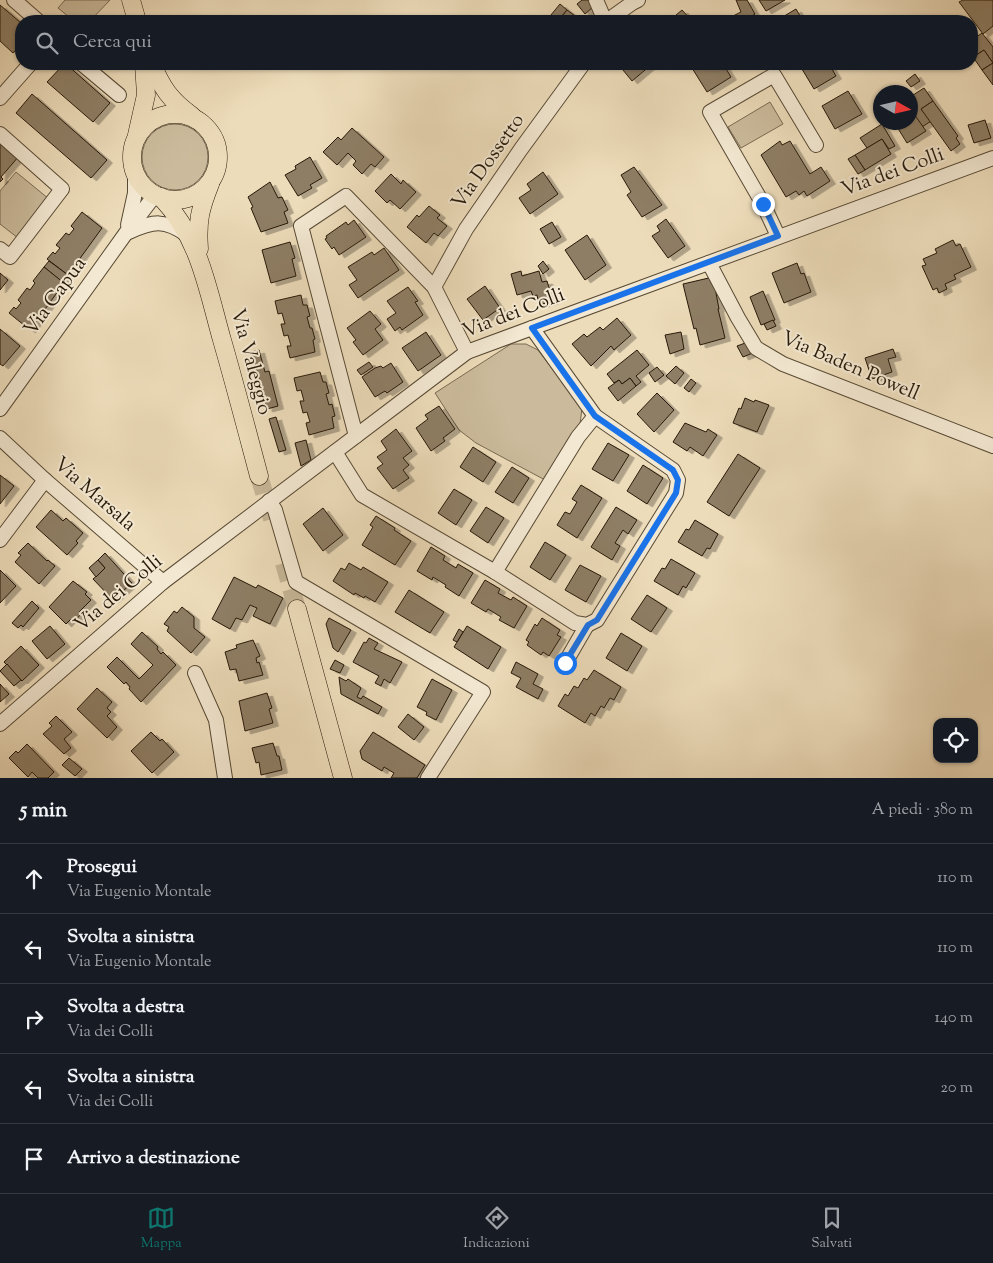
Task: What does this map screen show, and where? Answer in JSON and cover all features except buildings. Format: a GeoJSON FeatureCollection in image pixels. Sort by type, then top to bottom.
{"type":"FeatureCollection","features":[{"type":"Feature","properties":{"kind":"main road"},"geometry":{"type":"LineString","coordinates":[[131,0],[135,15]]}},
{"type":"Feature","properties":{"kind":"main road"},"geometry":{"type":"LineString","coordinates":[[144,70],[146,95],[144,109],[132,156],[135,172],[147,189],[158,196],[172,200],[184,199],[204,189],[212,180],[217,167],[218,153],[215,140],[207,128],[175,104],[167,95],[155,70]]}},
{"type":"Feature","properties":{"kind":"main road"},"geometry":{"type":"LineString","coordinates":[[133,148],[142,130],[157,118],[170,114],[184,115],[196,119]]}},
{"type":"Feature","properties":{"kind":"main road","name":"Via Valeggio"},"geometry":{"type":"LineString","coordinates":[[200,259],[198,229],[200,212],[212,180]]}},
{"type":"Feature","properties":{"kind":"main road","name":"Via Valeggio"},"geometry":{"type":"LineString","coordinates":[[158,196],[175,213],[190,237],[200,259],[259,476]]}},
{"type":"Feature","properties":{"kind":"main road"},"geometry":{"type":"LineString","coordinates":[[297,609],[344,778]]}},
{"type":"Feature","properties":{"kind":"street"},"geometry":{"type":"LineString","coordinates":[[14,0],[31,15]]}},
{"type":"Feature","properties":{"kind":"street"},"geometry":{"type":"LineString","coordinates":[[596,0],[603,15]]}},
{"type":"Feature","properties":{"kind":"street"},"geometry":{"type":"LineString","coordinates":[[615,15],[638,0]]}},
{"type":"Feature","properties":{"kind":"street"},"geometry":{"type":"LineString","coordinates":[[0,98],[25,70]]}},
{"type":"Feature","properties":{"kind":"street"},"geometry":{"type":"LineString","coordinates":[[89,70],[119,95]]}},
{"type":"Feature","properties":{"kind":"street","name":"Via Dossetto"},"geometry":{"type":"LineString","coordinates":[[434,287],[466,229],[579,70]]}},
{"type":"Feature","properties":{"kind":"street"},"geometry":{"type":"LineString","coordinates":[[778,236],[763,204],[710,112],[774,76],[816,145]]}},
{"type":"Feature","properties":{"kind":"street"},"geometry":{"type":"LineString","coordinates":[[0,134],[62,189],[10,257],[0,249]]}},
{"type":"Feature","properties":{"kind":"street","name":"Via dei Colli"},"geometry":{"type":"LineString","coordinates":[[0,724],[163,582],[467,352],[993,158]]}},
{"type":"Feature","properties":{"kind":"street","name":"Via Capua"},"geometry":{"type":"LineString","coordinates":[[126,233],[132,215],[135,172]]}},
{"type":"Feature","properties":{"kind":"street","name":"Via Capua"},"geometry":{"type":"LineString","coordinates":[[0,409],[126,233],[158,196]]}},
{"type":"Feature","properties":{"kind":"street"},"geometry":{"type":"LineString","coordinates":[[356,436],[301,226],[346,196],[434,287],[467,352]]}},
{"type":"Feature","properties":{"kind":"street"},"geometry":{"type":"LineString","coordinates":[[126,233],[157,222],[166,223],[190,237]]}},
{"type":"Feature","properties":{"kind":"street","name":"Via Baden Powell"},"geometry":{"type":"LineString","coordinates":[[709,263],[756,348],[783,364],[993,446]]}},
{"type":"Feature","properties":{"kind":"street"},"geometry":{"type":"LineString","coordinates":[[335,452],[362,495],[581,624],[597,620],[676,493],[678,480],[673,470],[595,416],[532,328]]}},
{"type":"Feature","properties":{"kind":"street"},"geometry":{"type":"LineString","coordinates":[[494,572],[578,437],[595,416]]}},
{"type":"Feature","properties":{"kind":"street","name":"Via Marsala"},"geometry":{"type":"LineString","coordinates":[[0,438],[45,480],[163,582]]}},
{"type":"Feature","properties":{"kind":"street"},"geometry":{"type":"LineString","coordinates":[[0,540],[45,480]]}},
{"type":"Feature","properties":{"kind":"street"},"geometry":{"type":"LineString","coordinates":[[269,501],[275,510],[296,582],[483,692],[428,778]]}},
{"type":"Feature","properties":{"kind":"street"},"geometry":{"type":"LineString","coordinates":[[565,663],[581,624]]}},
{"type":"Feature","properties":{"kind":"street"},"geometry":{"type":"LineString","coordinates":[[194,673],[216,720],[225,778]]}},
{"type":"Feature","properties":{"kind":"shaded area"},"geometry":{"type":"Polygon","coordinates":[[[65,0],[110,0],[96,15],[67,15],[58,8],[65,0]]]}},
{"type":"Feature","properties":{"kind":"shaded area"},"geometry":{"type":"Polygon","coordinates":[[[770,102],[783,124],[741,148],[728,127],[770,102]]]}},
{"type":"Feature","properties":{"kind":"shaded area"},"geometry":{"type":"Polygon","coordinates":[[[168,124],[182,124],[194,129],[203,138],[208,150],[206,170],[199,181],[182,190],[168,190],[156,185],[147,176],[142,164],[142,150],[147,138],[156,129],[168,124]]]}},
{"type":"Feature","properties":{"kind":"shaded area"},"geometry":{"type":"Polygon","coordinates":[[[16,172],[49,199],[18,238],[0,224],[0,191],[16,172]]]}},
{"type":"Feature","properties":{"kind":"shaded area"},"geometry":{"type":"Polygon","coordinates":[[[511,344],[526,344],[538,350],[582,408],[580,424],[545,480],[476,443],[459,430],[435,393],[511,344]]]}},
{"type":"Feature","properties":{"kind":"tunnel"},"geometry":{"type":"LineString","coordinates":[[259,476],[272,519]]}},
{"type":"Feature","properties":{"kind":"tunnel"},"geometry":{"type":"LineString","coordinates":[[284,563],[297,609]]}},
{"type":"Feature","properties":{"kind":"route"},"geometry":{"type":"LineString","coordinates":[[565,663],[588,625],[597,620],[676,493],[678,480],[673,470],[595,416],[532,328],[778,236],[763,204]]}}]}
